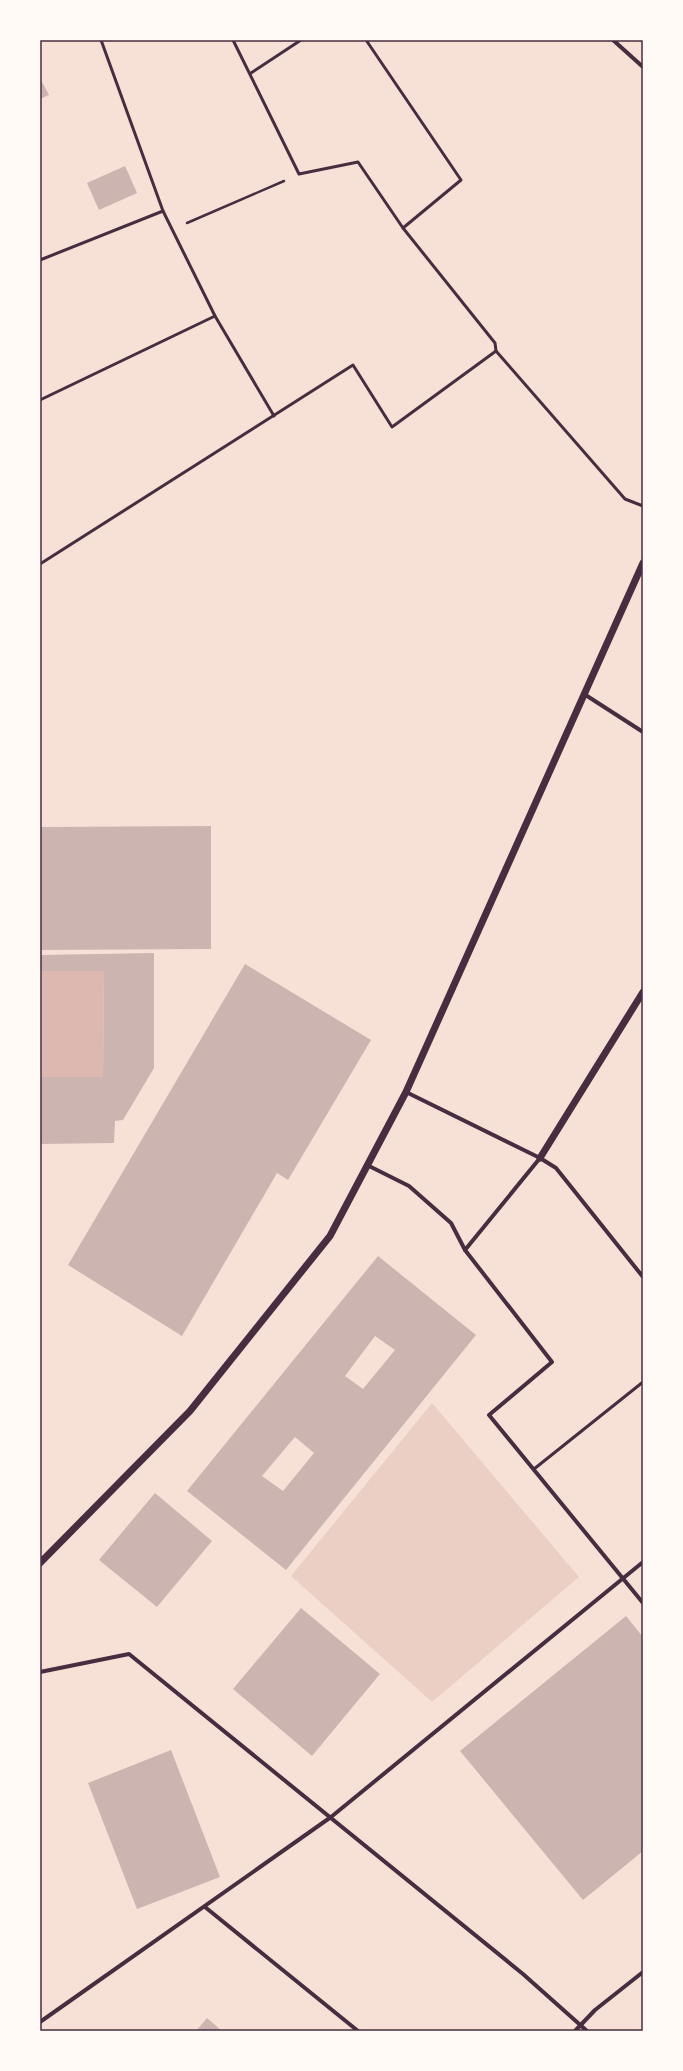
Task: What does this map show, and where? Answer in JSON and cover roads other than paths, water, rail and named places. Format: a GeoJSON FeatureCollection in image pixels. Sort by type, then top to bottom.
{"type":"FeatureCollection","features":[{"type":"Feature","properties":{"kind":"street"},"geometry":{"type":"LineString","coordinates":[[613,40],[643,67]]}},
{"type":"Feature","properties":{"kind":"street"},"geometry":{"type":"LineString","coordinates":[[40,1563],[190,1411],[330,1236],[406,1092],[643,562]]}},
{"type":"Feature","properties":{"kind":"street"},"geometry":{"type":"LineString","coordinates":[[584,694],[643,732]]}},
{"type":"Feature","properties":{"kind":"street"},"geometry":{"type":"LineString","coordinates":[[465,1250],[540,1158],[643,992]]}},
{"type":"Feature","properties":{"kind":"street"},"geometry":{"type":"LineString","coordinates":[[406,1092],[540,1158],[556,1168],[643,1278]]}},
{"type":"Feature","properties":{"kind":"street"},"geometry":{"type":"LineString","coordinates":[[367,1165],[409,1186],[451,1223],[465,1250],[552,1362],[489,1415],[643,1603]]}},
{"type":"Feature","properties":{"kind":"street"},"geometry":{"type":"LineString","coordinates":[[40,2022],[331,1818],[643,1562]]}},
{"type":"Feature","properties":{"kind":"street"},"geometry":{"type":"LineString","coordinates":[[40,1672],[129,1654],[523,1974],[588,2031]]}},
{"type":"Feature","properties":{"kind":"street"},"geometry":{"type":"LineString","coordinates":[[205,1907],[358,2031]]}},
{"type":"Feature","properties":{"kind":"street"},"geometry":{"type":"LineString","coordinates":[[575,2031],[595,2010],[643,1972]]}},
{"type":"Feature","properties":{"kind":"lane"},"geometry":{"type":"LineString","coordinates":[[102,40],[163,211],[215,316],[274,416]]}},
{"type":"Feature","properties":{"kind":"lane"},"geometry":{"type":"LineString","coordinates":[[233,40],[251,73],[299,174],[358,162],[403,228],[495,343],[496,351],[625,499],[643,506]]}},
{"type":"Feature","properties":{"kind":"lane"},"geometry":{"type":"LineString","coordinates":[[251,73],[301,40]]}},
{"type":"Feature","properties":{"kind":"lane"},"geometry":{"type":"LineString","coordinates":[[366,40],[461,180],[403,228]]}},
{"type":"Feature","properties":{"kind":"lane"},"geometry":{"type":"LineString","coordinates":[[40,260],[163,211]]}},
{"type":"Feature","properties":{"kind":"lane"},"geometry":{"type":"LineString","coordinates":[[40,400],[215,316]]}},
{"type":"Feature","properties":{"kind":"lane"},"geometry":{"type":"LineString","coordinates":[[40,564],[353,365],[392,427],[496,351]]}},
{"type":"Feature","properties":{"kind":"lane"},"geometry":{"type":"LineString","coordinates":[[534,1469],[643,1382]]}}]}
